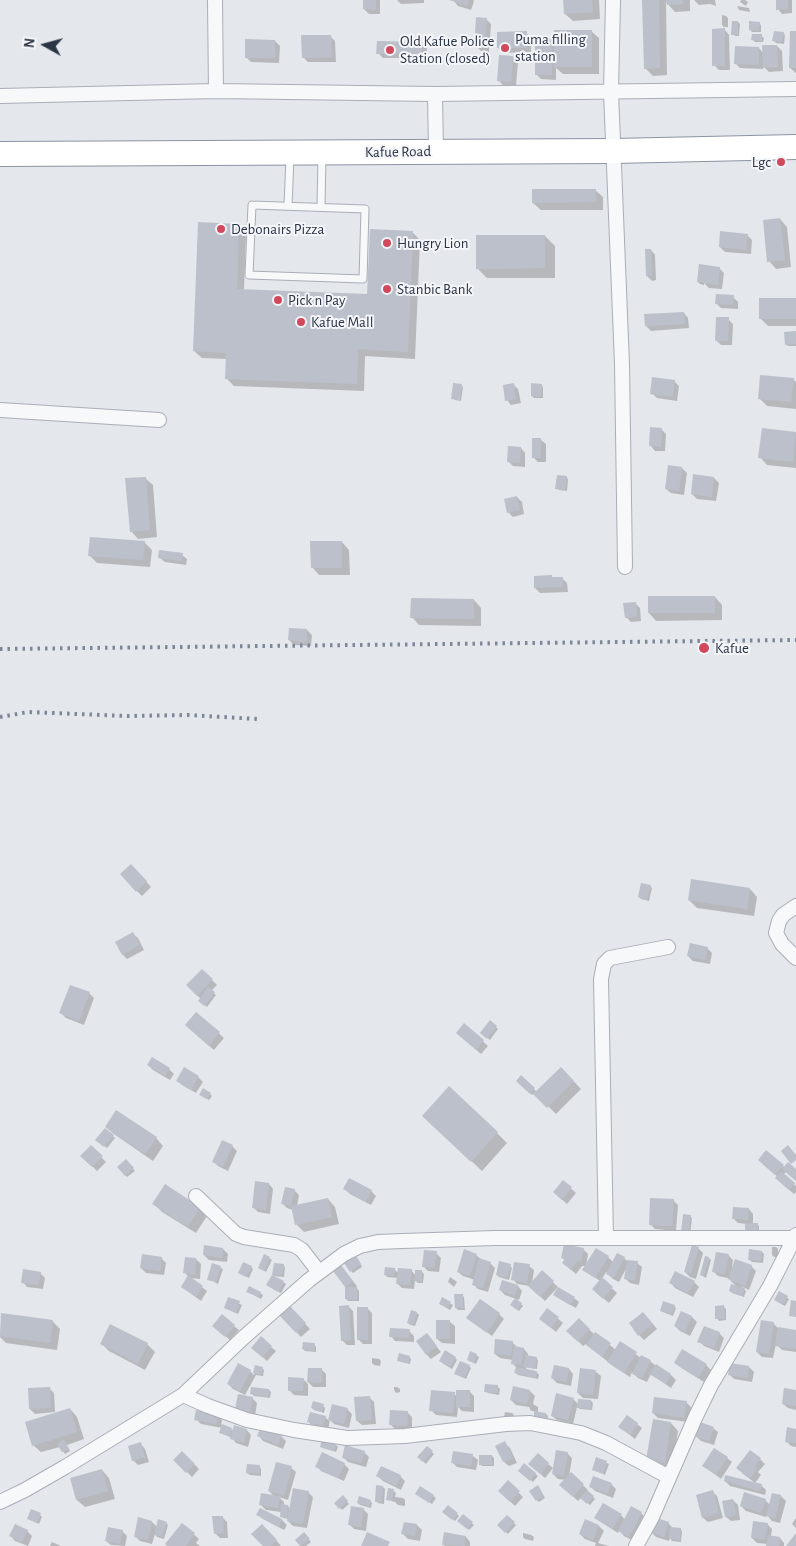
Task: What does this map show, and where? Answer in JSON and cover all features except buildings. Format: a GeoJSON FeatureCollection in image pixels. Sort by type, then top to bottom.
{"type":"FeatureCollection","features":[{"type":"Feature","properties":{"kind":"highway","name":"Kafue Road"},"geometry":{"type":"LineString","coordinates":[[0,158],[290,152],[613,151],[796,147]]}},
{"type":"Feature","properties":{"kind":"street"},"geometry":{"type":"LineString","coordinates":[[215,0],[216,91]]}},
{"type":"Feature","properties":{"kind":"street"},"geometry":{"type":"LineString","coordinates":[[613,0],[611,92],[622,364],[625,567]]}},
{"type":"Feature","properties":{"kind":"street"},"geometry":{"type":"LineString","coordinates":[[0,96],[216,91],[435,94],[796,89]]}},
{"type":"Feature","properties":{"kind":"street"},"geometry":{"type":"LineString","coordinates":[[435,94],[436,152]]}},
{"type":"Feature","properties":{"kind":"street"},"geometry":{"type":"LineString","coordinates":[[0,410],[159,420]]}},
{"type":"Feature","properties":{"kind":"street"},"geometry":{"type":"LineString","coordinates":[[796,906],[784,915],[779,922],[776,933],[782,944],[796,958]]}},
{"type":"Feature","properties":{"kind":"street"},"geometry":{"type":"LineString","coordinates":[[606,1238],[601,979],[604,964],[610,958],[668,947]]}},
{"type":"Feature","properties":{"kind":"street"},"geometry":{"type":"LineString","coordinates":[[196,1196],[236,1234],[294,1245],[302,1250],[320,1272]]}},
{"type":"Feature","properties":{"kind":"street"},"geometry":{"type":"LineString","coordinates":[[0,1502],[57,1472],[183,1395],[243,1338],[320,1272],[344,1254],[360,1246],[378,1242],[495,1238],[796,1237],[770,1286],[711,1385],[652,1517],[636,1546]]}},
{"type":"Feature","properties":{"kind":"street"},"geometry":{"type":"LineString","coordinates":[[183,1395],[247,1420],[294,1430],[347,1438],[405,1436],[530,1423],[582,1434],[606,1444],[669,1477]]}},
{"type":"Feature","properties":{"kind":"lane"},"geometry":{"type":"LineString","coordinates":[[288,206],[290,152]]}},
{"type":"Feature","properties":{"kind":"lane"},"geometry":{"type":"LineString","coordinates":[[321,208],[322,152]]}},
{"type":"Feature","properties":{"kind":"lane"},"geometry":{"type":"LineString","coordinates":[[252,205],[288,206],[365,209],[363,279],[249,275],[252,205]]}},
{"type":"Feature","properties":{"kind":"railway"},"geometry":{"type":"LineString","coordinates":[[0,649],[796,640]]}},
{"type":"Feature","properties":{"kind":"railway"},"geometry":{"type":"LineString","coordinates":[[0,717],[28,712],[127,716],[188,715],[257,719]]}},
{"type":"Feature","properties":{"kind":"place","name":"Puma filling station"},"geometry":{"type":"Point","coordinates":[505,48]}},
{"type":"Feature","properties":{"kind":"place","name":"Old Kafue Police Station (closed)"},"geometry":{"type":"Point","coordinates":[390,50]}},
{"type":"Feature","properties":{"kind":"place","name":"Lgc"},"geometry":{"type":"Point","coordinates":[781,162]}},
{"type":"Feature","properties":{"kind":"place","name":"Debonairs Pizza"},"geometry":{"type":"Point","coordinates":[221,229]}},
{"type":"Feature","properties":{"kind":"place","name":"Hungry Lion"},"geometry":{"type":"Point","coordinates":[387,243]}},
{"type":"Feature","properties":{"kind":"place","name":"Stanbic Bank"},"geometry":{"type":"Point","coordinates":[387,289]}},
{"type":"Feature","properties":{"kind":"place","name":"Pick n Pay"},"geometry":{"type":"Point","coordinates":[278,300]}},
{"type":"Feature","properties":{"kind":"place","name":"Kafue Mall"},"geometry":{"type":"Point","coordinates":[301,322]}},
{"type":"Feature","properties":{"kind":"place","name":"Kafue"},"geometry":{"type":"Point","coordinates":[704,648]}}]}
